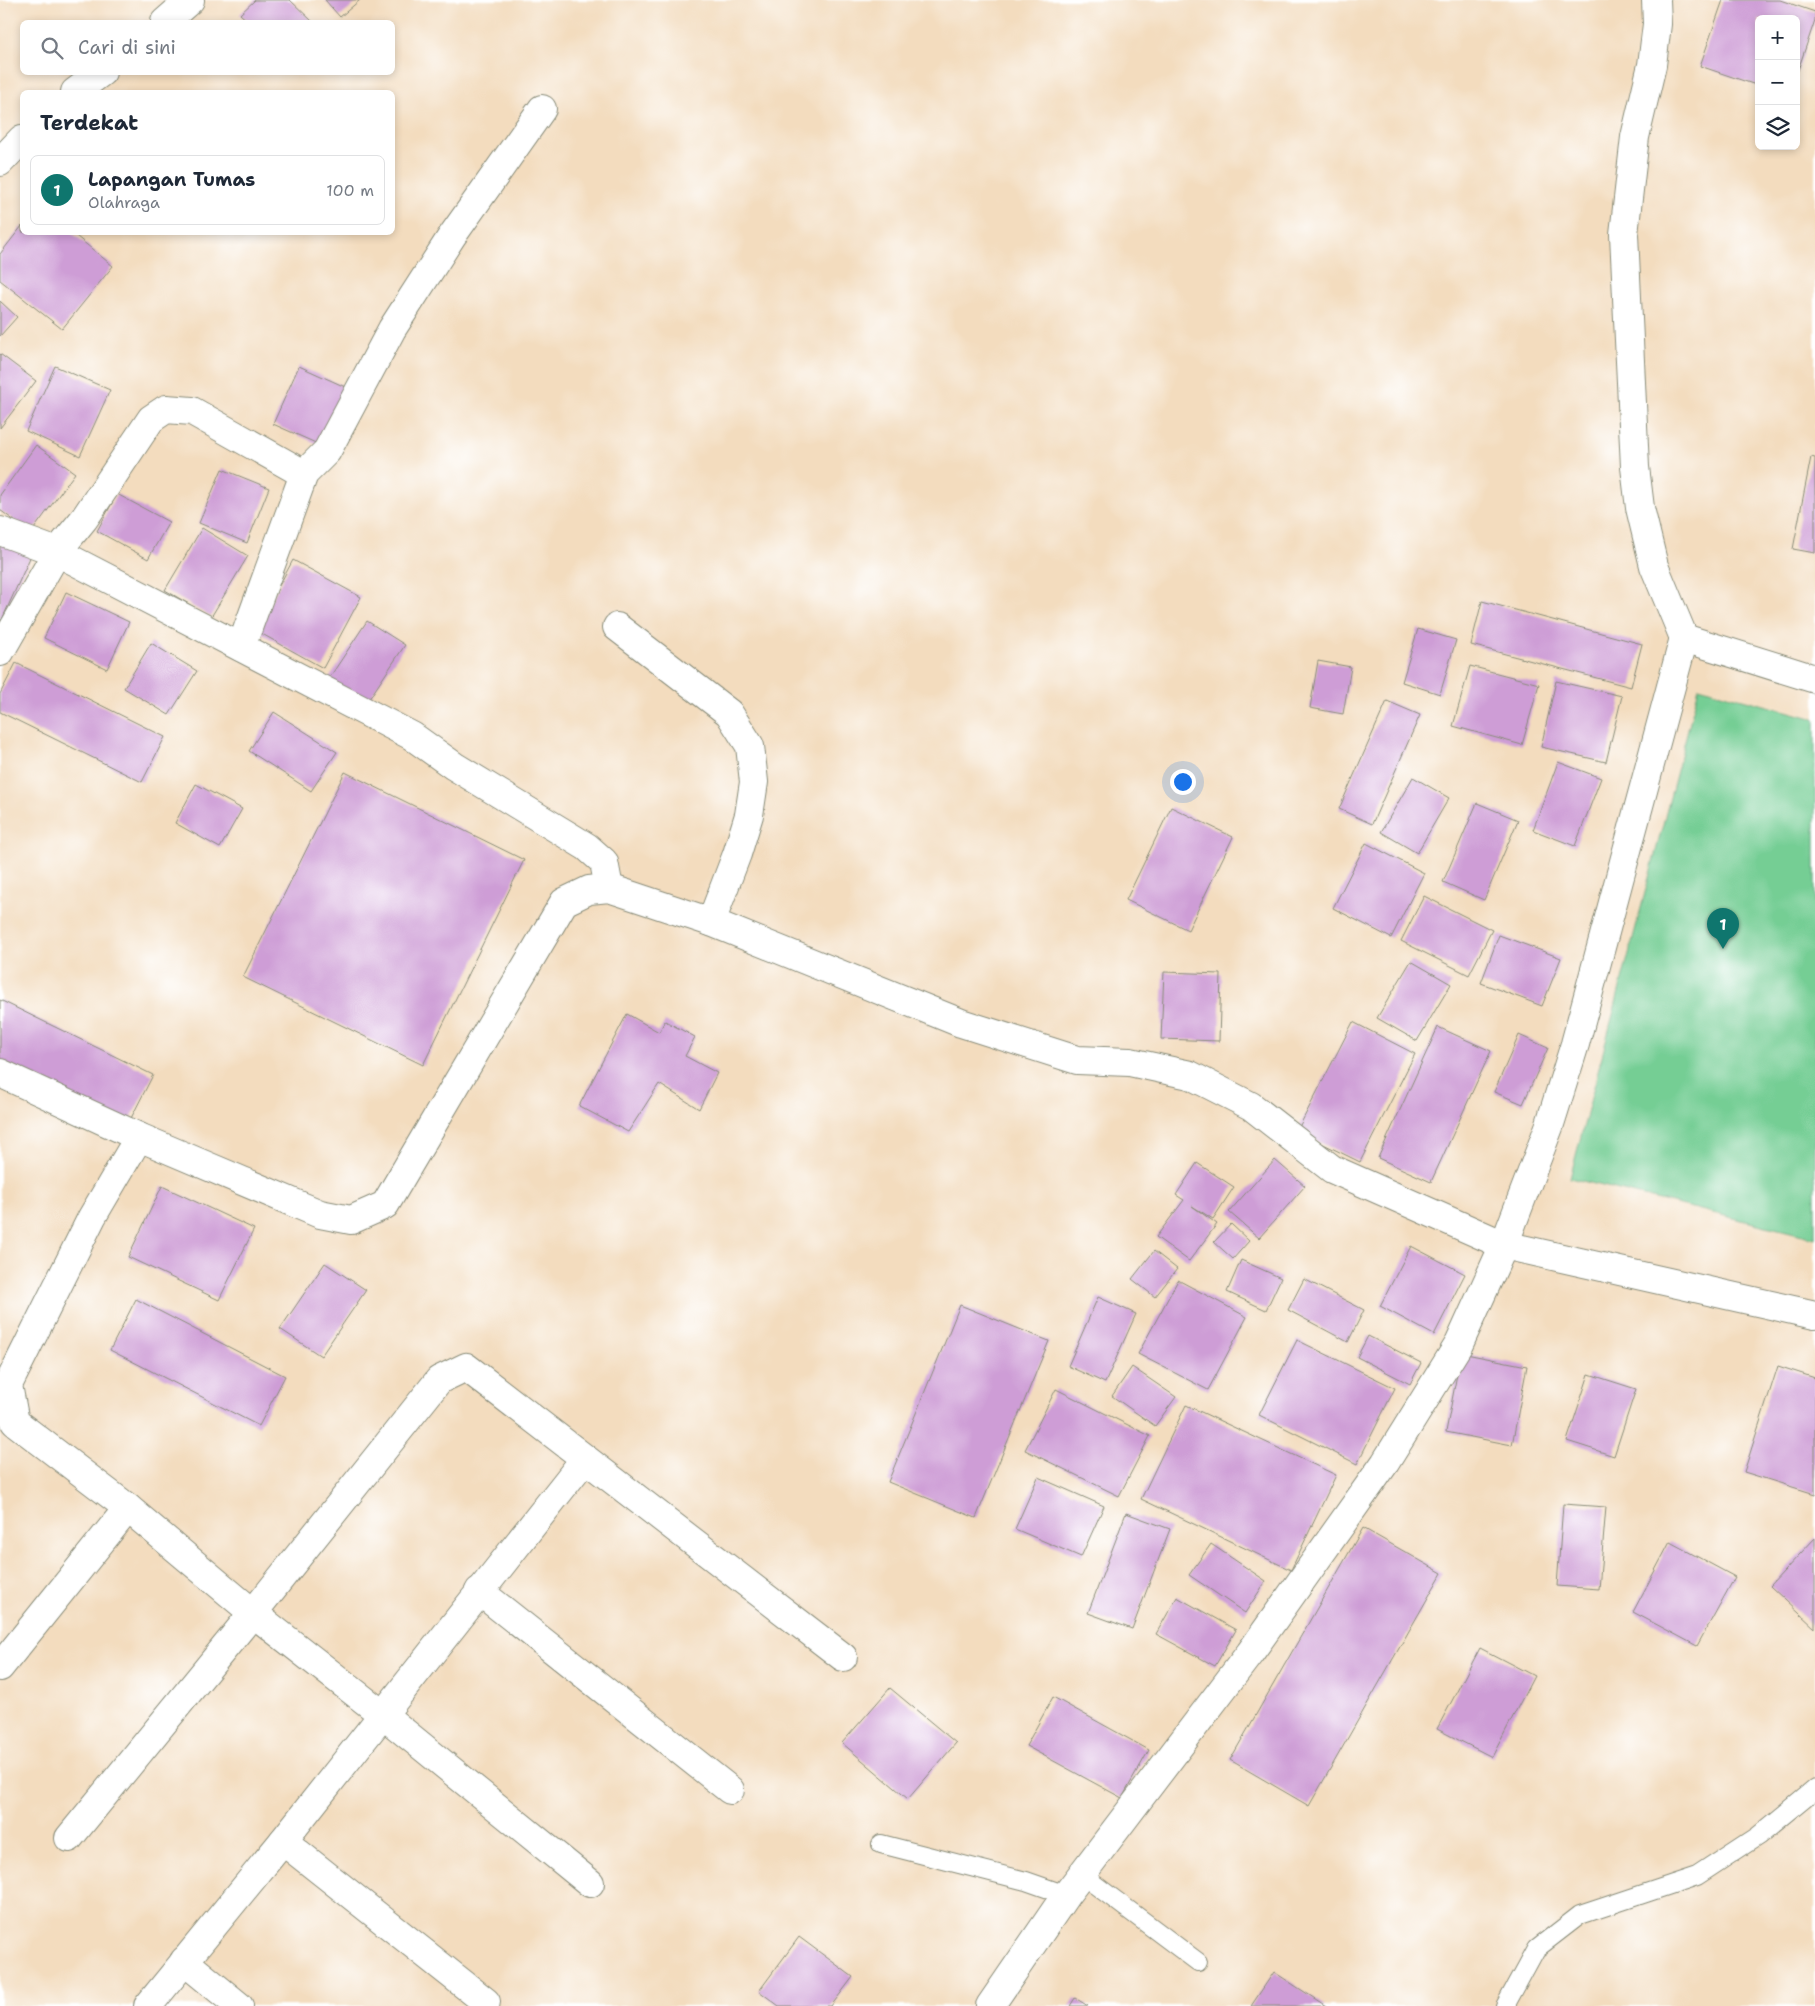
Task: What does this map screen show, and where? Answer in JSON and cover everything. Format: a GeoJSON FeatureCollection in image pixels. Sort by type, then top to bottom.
{"type":"FeatureCollection","features":[{"type":"Feature","properties":{"kind":"street"},"geometry":{"type":"LineString","coordinates":[[166,20],[190,0]]}},
{"type":"Feature","properties":{"kind":"street"},"geometry":{"type":"LineString","coordinates":[[990,2006],[1074,1885],[1250,1653],[1385,1463],[1459,1344],[1504,1245],[1549,1127],[1575,1044],[1684,638],[1654,566],[1640,508],[1635,467],[1624,234],[1634,137],[1652,65],[1657,24],[1656,0]]}},
{"type":"Feature","properties":{"kind":"street"},"geometry":{"type":"LineString","coordinates":[[78,90],[98,75]]}},
{"type":"Feature","properties":{"kind":"street"},"geometry":{"type":"LineString","coordinates":[[241,647],[304,474],[327,451],[392,329],[452,236],[542,109]]}},
{"type":"Feature","properties":{"kind":"street"},"geometry":{"type":"LineString","coordinates":[[0,162],[20,141]]}},
{"type":"Feature","properties":{"kind":"street"},"geometry":{"type":"LineString","coordinates":[[0,652],[57,552],[84,519],[151,419],[166,409],[192,411],[304,474]]}},
{"type":"Feature","properties":{"kind":"street"},"geometry":{"type":"LineString","coordinates":[[0,531],[57,552],[412,736],[454,766],[587,847],[604,862],[609,888]]}},
{"type":"Feature","properties":{"kind":"street"},"geometry":{"type":"LineString","coordinates":[[617,627],[729,714],[750,746],[754,782],[750,815],[711,922]]}},
{"type":"Feature","properties":{"kind":"street"},"geometry":{"type":"LineString","coordinates":[[1684,638],[1815,679]]}},
{"type":"Feature","properties":{"kind":"street"},"geometry":{"type":"LineString","coordinates":[[0,1073],[139,1137],[320,1214],[351,1220],[386,1205],[564,902],[589,890],[609,888],[711,922],[970,1026],[1077,1060],[1130,1062],[1190,1075],[1251,1106],[1332,1169],[1504,1245],[1815,1315]]}},
{"type":"Feature","properties":{"kind":"street"},"geometry":{"type":"LineString","coordinates":[[139,1137],[92,1217],[8,1385],[16,1422],[128,1508],[253,1613],[382,1714],[590,1883]]}},
{"type":"Feature","properties":{"kind":"street"},"geometry":{"type":"LineString","coordinates":[[69,1838],[253,1613],[439,1380],[466,1367],[842,1658]]}},
{"type":"Feature","properties":{"kind":"street"},"geometry":{"type":"LineString","coordinates":[[148,2006],[282,1841],[584,1460]]}},
{"type":"Feature","properties":{"kind":"street"},"geometry":{"type":"LineString","coordinates":[[0,1666],[128,1508]]}},
{"type":"Feature","properties":{"kind":"street"},"geometry":{"type":"LineString","coordinates":[[479,1591],[730,1790]]}},
{"type":"Feature","properties":{"kind":"street"},"geometry":{"type":"LineString","coordinates":[[282,1841],[486,2002]]}},
{"type":"Feature","properties":{"kind":"street"},"geometry":{"type":"LineString","coordinates":[[184,1961],[239,2006]]}},
{"type":"Feature","properties":{"kind":"lane"},"geometry":{"type":"LineString","coordinates":[[1505,2006],[1536,1950],[1580,1914],[1697,1876],[1758,1836],[1815,1789]]}},
{"type":"Feature","properties":{"kind":"lane"},"geometry":{"type":"LineString","coordinates":[[881,1844],[1026,1881],[1074,1885],[1198,1962]]}},
{"type":"Feature","properties":{"kind":"green space"},"geometry":{"type":"Polygon","coordinates":[[[1699,687],[1815,719],[1815,1238],[1570,1178],[1699,687]]]}},
{"type":"Feature","properties":{"kind":"building"},"geometry":{"type":"Polygon","coordinates":[[[255,0],[290,0],[311,20],[247,20],[240,14],[255,0]]]}},
{"type":"Feature","properties":{"kind":"building"},"geometry":{"type":"Polygon","coordinates":[[[325,0],[360,0],[340,17],[325,0]]]}},
{"type":"Feature","properties":{"kind":"building"},"geometry":{"type":"Polygon","coordinates":[[[1723,0],[1780,0],[1815,12],[1815,20],[1800,64],[1800,15],[1755,15],[1755,85],[1700,66],[1723,0]]]}},
{"type":"Feature","properties":{"kind":"building"},"geometry":{"type":"Polygon","coordinates":[[[20,229],[20,235],[75,235],[113,266],[62,329],[0,280],[0,254],[20,229]]]}},
{"type":"Feature","properties":{"kind":"building"},"geometry":{"type":"Polygon","coordinates":[[[0,301],[17,317],[0,336],[0,301]]]}},
{"type":"Feature","properties":{"kind":"building"},"geometry":{"type":"Polygon","coordinates":[[[0,354],[36,381],[0,428],[0,354]]]}},
{"type":"Feature","properties":{"kind":"building"},"geometry":{"type":"Polygon","coordinates":[[[55,366],[110,390],[80,456],[26,431],[55,366]]]}},
{"type":"Feature","properties":{"kind":"building"},"geometry":{"type":"Polygon","coordinates":[[[299,366],[352,390],[327,448],[273,424],[299,366]]]}},
{"type":"Feature","properties":{"kind":"building"},"geometry":{"type":"Polygon","coordinates":[[[36,445],[75,473],[31,533],[0,510],[0,495],[36,445]]]}},
{"type":"Feature","properties":{"kind":"building"},"geometry":{"type":"Polygon","coordinates":[[[1811,457],[1815,458],[1815,553],[1793,549],[1811,457]]]}},
{"type":"Feature","properties":{"kind":"building"},"geometry":{"type":"Polygon","coordinates":[[[222,469],[269,488],[247,543],[199,523],[222,469]]]}},
{"type":"Feature","properties":{"kind":"building"},"geometry":{"type":"Polygon","coordinates":[[[117,494],[169,522],[148,559],[97,531],[117,494]]]}},
{"type":"Feature","properties":{"kind":"building"},"geometry":{"type":"Polygon","coordinates":[[[202,528],[248,556],[211,617],[165,590],[202,528]]]}},
{"type":"Feature","properties":{"kind":"building"},"geometry":{"type":"Polygon","coordinates":[[[0,537],[33,551],[0,624],[0,537]]]}},
{"type":"Feature","properties":{"kind":"building"},"geometry":{"type":"Polygon","coordinates":[[[293,560],[361,597],[323,668],[255,630],[293,560]]]}},
{"type":"Feature","properties":{"kind":"building"},"geometry":{"type":"Polygon","coordinates":[[[66,592],[129,622],[107,669],[44,638],[66,592]]]}},
{"type":"Feature","properties":{"kind":"building"},"geometry":{"type":"Polygon","coordinates":[[[1482,601],[1642,644],[1631,687],[1471,645],[1482,601]]]}},
{"type":"Feature","properties":{"kind":"building"},"geometry":{"type":"Polygon","coordinates":[[[367,621],[405,645],[365,705],[328,680],[367,621]]]}},
{"type":"Feature","properties":{"kind":"building"},"geometry":{"type":"Polygon","coordinates":[[[1418,629],[1456,640],[1440,694],[1402,682],[1418,629]]]}},
{"type":"Feature","properties":{"kind":"building"},"geometry":{"type":"Polygon","coordinates":[[[151,643],[197,671],[169,715],[124,688],[151,643]]]}},
{"type":"Feature","properties":{"kind":"building"},"geometry":{"type":"Polygon","coordinates":[[[1318,661],[1351,667],[1343,714],[1310,708],[1318,661]]]}},
{"type":"Feature","properties":{"kind":"building"},"geometry":{"type":"Polygon","coordinates":[[[16,663],[165,737],[142,782],[0,712],[0,694],[16,663]]]}},
{"type":"Feature","properties":{"kind":"building"},"geometry":{"type":"Polygon","coordinates":[[[1470,666],[1539,684],[1522,745],[1453,726],[1470,666]]]}},
{"type":"Feature","properties":{"kind":"building"},"geometry":{"type":"Polygon","coordinates":[[[1556,681],[1622,696],[1606,762],[1541,747],[1556,681]]]}},
{"type":"Feature","properties":{"kind":"building"},"geometry":{"type":"Polygon","coordinates":[[[1387,701],[1420,715],[1372,824],[1339,809],[1387,701]]]}},
{"type":"Feature","properties":{"kind":"building"},"geometry":{"type":"Polygon","coordinates":[[[274,712],[337,752],[311,791],[249,751],[274,712]]]}},
{"type":"Feature","properties":{"kind":"building"},"geometry":{"type":"Polygon","coordinates":[[[1558,762],[1601,778],[1575,846],[1533,830],[1558,762]]]}},
{"type":"Feature","properties":{"kind":"building"},"geometry":{"type":"Polygon","coordinates":[[[345,772],[524,860],[423,1065],[243,977],[345,772]]]}},
{"type":"Feature","properties":{"kind":"building"},"geometry":{"type":"Polygon","coordinates":[[[1413,777],[1449,798],[1417,853],[1381,832],[1413,777]]]}},
{"type":"Feature","properties":{"kind":"building"},"geometry":{"type":"Polygon","coordinates":[[[196,784],[242,809],[220,848],[175,823],[196,784]]]}},
{"type":"Feature","properties":{"kind":"building"},"geometry":{"type":"Polygon","coordinates":[[[1477,803],[1518,820],[1484,900],[1443,882],[1477,803]]]}},
{"type":"Feature","properties":{"kind":"building"},"geometry":{"type":"Polygon","coordinates":[[[1171,807],[1233,837],[1188,930],[1126,900],[1171,807]]]}},
{"type":"Feature","properties":{"kind":"building"},"geometry":{"type":"Polygon","coordinates":[[[1366,843],[1424,873],[1391,938],[1333,908],[1366,843]]]}},
{"type":"Feature","properties":{"kind":"building"},"geometry":{"type":"Polygon","coordinates":[[[1424,896],[1492,930],[1469,975],[1401,941],[1424,896]]]}},
{"type":"Feature","properties":{"kind":"building"},"geometry":{"type":"Polygon","coordinates":[[[1499,935],[1561,958],[1542,1006],[1481,983],[1499,935]]]}},
{"type":"Feature","properties":{"kind":"building"},"geometry":{"type":"Polygon","coordinates":[[[1411,961],[1451,984],[1417,1041],[1377,1018],[1411,961]]]}},
{"type":"Feature","properties":{"kind":"building"},"geometry":{"type":"Polygon","coordinates":[[[1164,972],[1221,974],[1219,1041],[1161,1039],[1164,972]]]}},
{"type":"Feature","properties":{"kind":"building"},"geometry":{"type":"Polygon","coordinates":[[[0,1000],[153,1075],[126,1128],[0,1066],[0,1000]]]}},
{"type":"Feature","properties":{"kind":"building"},"geometry":{"type":"Polygon","coordinates":[[[627,1014],[659,1032],[665,1021],[695,1037],[685,1056],[717,1073],[699,1109],[659,1084],[628,1132],[579,1106],[627,1014]]]}},
{"type":"Feature","properties":{"kind":"building"},"geometry":{"type":"Polygon","coordinates":[[[1353,1022],[1415,1054],[1360,1162],[1297,1131],[1353,1022]]]}},
{"type":"Feature","properties":{"kind":"building"},"geometry":{"type":"Polygon","coordinates":[[[1438,1027],[1491,1051],[1431,1182],[1378,1158],[1438,1027]]]}},
{"type":"Feature","properties":{"kind":"building"},"geometry":{"type":"Polygon","coordinates":[[[1519,1035],[1548,1048],[1523,1104],[1494,1092],[1519,1035]]]}},
{"type":"Feature","properties":{"kind":"building"},"geometry":{"type":"Polygon","coordinates":[[[1275,1160],[1305,1186],[1259,1238],[1229,1212],[1275,1160]]]}},
{"type":"Feature","properties":{"kind":"building"},"geometry":{"type":"Polygon","coordinates":[[[1197,1163],[1234,1187],[1213,1219],[1192,1206],[1217,1224],[1189,1261],[1156,1237],[1184,1200],[1176,1195],[1197,1163]]]}},
{"type":"Feature","properties":{"kind":"building"},"geometry":{"type":"Polygon","coordinates":[[[162,1186],[254,1229],[219,1300],[128,1257],[162,1186]]]}},
{"type":"Feature","properties":{"kind":"building"},"geometry":{"type":"Polygon","coordinates":[[[1231,1224],[1249,1241],[1233,1259],[1214,1242],[1231,1224]]]}},
{"type":"Feature","properties":{"kind":"building"},"geometry":{"type":"Polygon","coordinates":[[[1411,1246],[1465,1274],[1434,1335],[1380,1306],[1411,1246]]]}},
{"type":"Feature","properties":{"kind":"building"},"geometry":{"type":"Polygon","coordinates":[[[1154,1251],[1177,1269],[1155,1297],[1132,1279],[1154,1251]]]}},
{"type":"Feature","properties":{"kind":"building"},"geometry":{"type":"Polygon","coordinates":[[[1241,1260],[1281,1278],[1266,1310],[1227,1292],[1241,1260]]]}},
{"type":"Feature","properties":{"kind":"building"},"geometry":{"type":"Polygon","coordinates":[[[325,1263],[366,1290],[321,1356],[280,1329],[325,1263]]]}},
{"type":"Feature","properties":{"kind":"building"},"geometry":{"type":"Polygon","coordinates":[[[1304,1279],[1364,1310],[1348,1342],[1288,1310],[1304,1279]]]}},
{"type":"Feature","properties":{"kind":"building"},"geometry":{"type":"Polygon","coordinates":[[[1178,1280],[1247,1317],[1208,1390],[1138,1354],[1178,1280]]]}},
{"type":"Feature","properties":{"kind":"building"},"geometry":{"type":"Polygon","coordinates":[[[1098,1297],[1136,1314],[1105,1383],[1068,1366],[1098,1297]]]}},
{"type":"Feature","properties":{"kind":"building"},"geometry":{"type":"Polygon","coordinates":[[[136,1299],[285,1376],[259,1426],[110,1350],[136,1299]]]}},
{"type":"Feature","properties":{"kind":"building"},"geometry":{"type":"Polygon","coordinates":[[[960,1305],[1049,1341],[976,1518],[888,1482],[960,1305]]]}},
{"type":"Feature","properties":{"kind":"building"},"geometry":{"type":"Polygon","coordinates":[[[1368,1336],[1421,1363],[1410,1384],[1357,1357],[1368,1336]]]}},
{"type":"Feature","properties":{"kind":"building"},"geometry":{"type":"Polygon","coordinates":[[[1297,1340],[1395,1388],[1357,1464],[1259,1415],[1297,1340]]]}},
{"type":"Feature","properties":{"kind":"building"},"geometry":{"type":"Polygon","coordinates":[[[1461,1353],[1527,1366],[1512,1445],[1446,1432],[1461,1353]]]}},
{"type":"Feature","properties":{"kind":"building"},"geometry":{"type":"Polygon","coordinates":[[[1778,1366],[1815,1378],[1815,1494],[1744,1472],[1778,1366]]]}},
{"type":"Feature","properties":{"kind":"building"},"geometry":{"type":"Polygon","coordinates":[[[1132,1367],[1176,1397],[1155,1426],[1112,1396],[1132,1367]]]}},
{"type":"Feature","properties":{"kind":"building"},"geometry":{"type":"Polygon","coordinates":[[[1589,1374],[1636,1389],[1614,1456],[1567,1441],[1589,1374]]]}},
{"type":"Feature","properties":{"kind":"building"},"geometry":{"type":"Polygon","coordinates":[[[1056,1389],[1150,1436],[1119,1496],[1025,1450],[1056,1389]]]}},
{"type":"Feature","properties":{"kind":"building"},"geometry":{"type":"Polygon","coordinates":[[[1186,1405],[1336,1475],[1291,1570],[1141,1499],[1186,1405]]]}},
{"type":"Feature","properties":{"kind":"building"},"geometry":{"type":"Polygon","coordinates":[[[1038,1477],[1104,1506],[1081,1557],[1015,1529],[1038,1477]]]}},
{"type":"Feature","properties":{"kind":"building"},"geometry":{"type":"Polygon","coordinates":[[[1563,1504],[1606,1507],[1599,1589],[1557,1586],[1563,1504]]]}},
{"type":"Feature","properties":{"kind":"building"},"geometry":{"type":"Polygon","coordinates":[[[1126,1513],[1170,1529],[1132,1629],[1088,1613],[1126,1513]]]}},
{"type":"Feature","properties":{"kind":"building"},"geometry":{"type":"Polygon","coordinates":[[[1363,1528],[1442,1573],[1309,1806],[1230,1760],[1363,1528]]]}},
{"type":"Feature","properties":{"kind":"building"},"geometry":{"type":"Polygon","coordinates":[[[1815,1538],[1815,1628],[1770,1586],[1815,1538]]]}},
{"type":"Feature","properties":{"kind":"building"},"geometry":{"type":"Polygon","coordinates":[[[1670,1542],[1735,1577],[1697,1646],[1633,1612],[1670,1542]]]}},
{"type":"Feature","properties":{"kind":"building"},"geometry":{"type":"Polygon","coordinates":[[[1211,1544],[1266,1581],[1245,1613],[1189,1575],[1211,1544]]]}},
{"type":"Feature","properties":{"kind":"building"},"geometry":{"type":"Polygon","coordinates":[[[1177,1597],[1236,1630],[1215,1666],[1156,1634],[1177,1597]]]}},
{"type":"Feature","properties":{"kind":"building"},"geometry":{"type":"Polygon","coordinates":[[[1480,1648],[1534,1676],[1492,1757],[1437,1729],[1480,1648]]]}},
{"type":"Feature","properties":{"kind":"building"},"geometry":{"type":"Polygon","coordinates":[[[890,1688],[956,1743],[908,1799],[842,1743],[890,1688]]]}},
{"type":"Feature","properties":{"kind":"building"},"geometry":{"type":"Polygon","coordinates":[[[1053,1697],[1149,1750],[1122,1798],[1026,1746],[1053,1697]]]}},
{"type":"Feature","properties":{"kind":"building"},"geometry":{"type":"Polygon","coordinates":[[[799,1937],[853,1977],[831,2006],[779,2006],[759,1991],[799,1937]]]}},
{"type":"Feature","properties":{"kind":"building"},"geometry":{"type":"Polygon","coordinates":[[[1274,1972],[1326,2006],[1251,2006],[1274,1972]]]}},
{"type":"Feature","properties":{"kind":"building"},"geometry":{"type":"Polygon","coordinates":[[[1075,1998],[1088,2006],[1070,2006],[1075,1998]]]}},
{"type":"Feature","properties":{"kind":"place","name":"Lapangan Tumas"},"geometry":{"type":"Point","coordinates":[1723,949]}}]}
